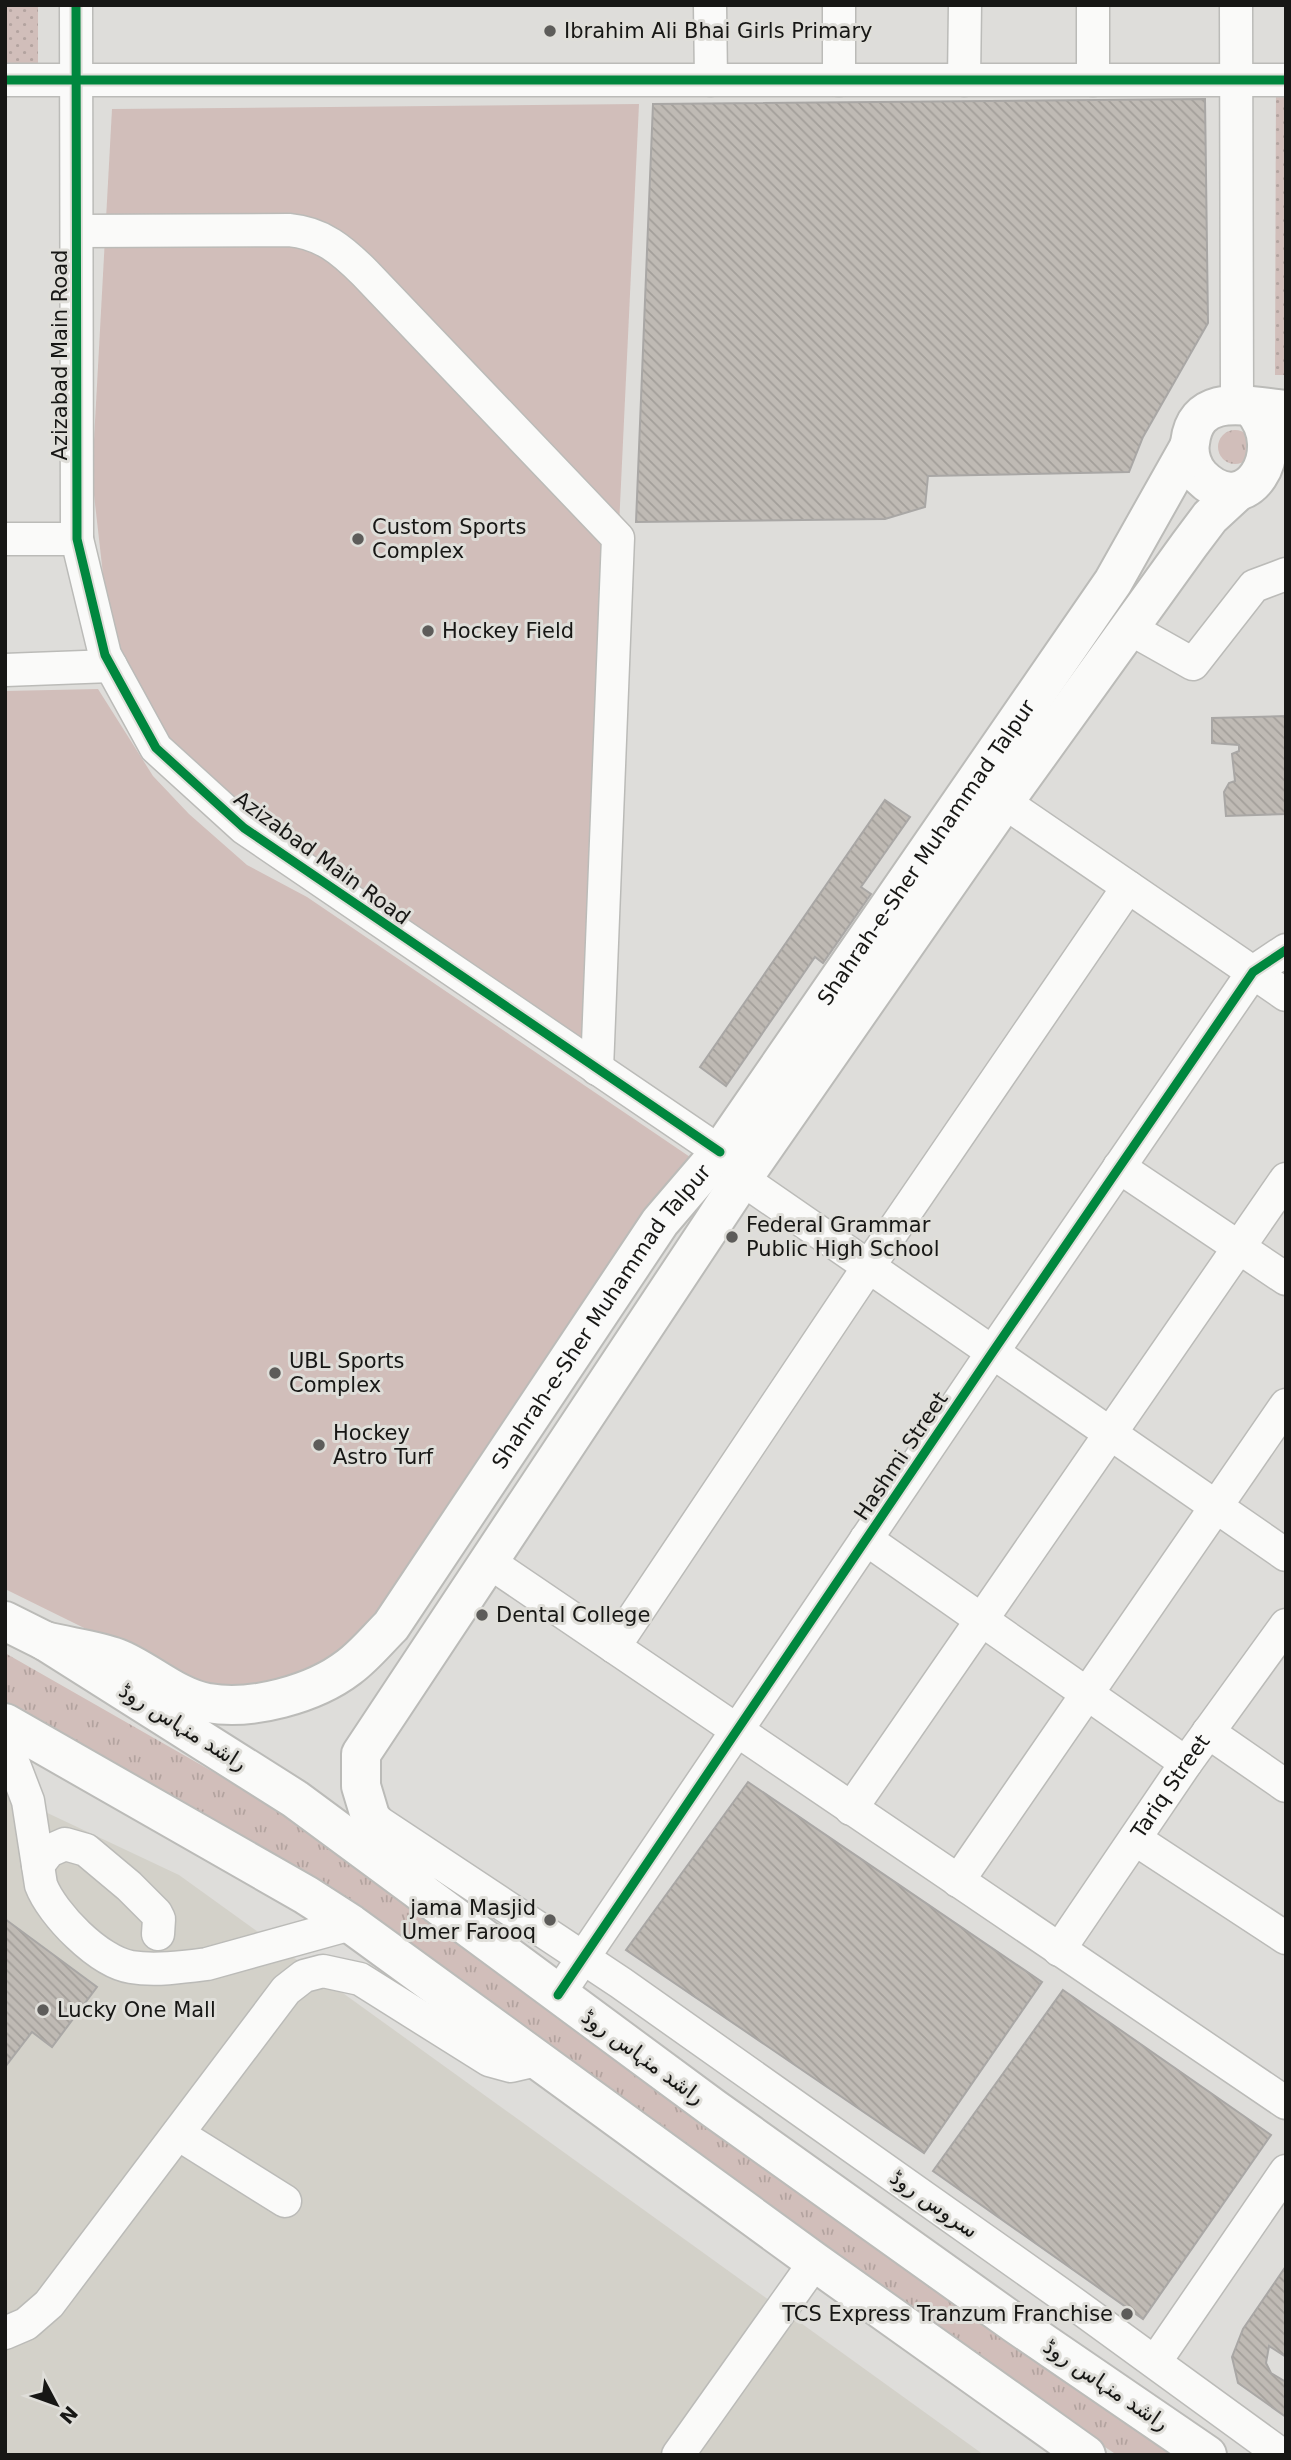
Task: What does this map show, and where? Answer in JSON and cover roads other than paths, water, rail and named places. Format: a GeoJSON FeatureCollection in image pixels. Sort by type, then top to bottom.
{"type":"FeatureCollection","features":[{"type":"Feature","properties":{"kind":"main road"},"geometry":{"type":"LineString","coordinates":[[1222,405],[1258,407],[1273,429],[1277,443],[1277,467],[1259,482],[1236,493],[1207,483],[1197,473],[1189,447],[1191,433],[1198,421],[1209,411],[1222,405]]}},
{"type":"Feature","properties":{"kind":"main road","name":"Shahrah-e-Sher Muhammad Talpur"},"geometry":{"type":"LineString","coordinates":[[421,1892],[369,1816],[361,1786],[361,1754],[489,1562],[731,1166],[1113,582],[1189,447]]}},
{"type":"Feature","properties":{"kind":"main road","name":"Shahrah-e-Sher Muhammad Talpur"},"geometry":{"type":"LineString","coordinates":[[45,1641],[118,1658],[160,1683],[206,1703],[237,1705],[268,1702],[310,1688],[349,1668],[391,1626],[660,1222],[731,1166],[1004,802],[1203,527],[1236,493]]}},
{"type":"Feature","properties":{"kind":"main road","name":"راشد منہاس روڈ"},"geometry":{"type":"LineString","coordinates":[[5,1621],[45,1641],[295,1798],[724,2116],[1017,2325],[1207,2455]]}},
{"type":"Feature","properties":{"kind":"main road"},"geometry":{"type":"LineString","coordinates":[[5,1723],[306,1895],[351,1924],[815,2262],[1086,2455]]}},
{"type":"Feature","properties":{"kind":"main road"},"geometry":{"type":"LineString","coordinates":[[1017,2325],[1186,2455]]}},
{"type":"Feature","properties":{"kind":"main road"},"geometry":{"type":"LineString","coordinates":[[973,2373],[1094,2455]]}},
{"type":"Feature","properties":{"kind":"street","name":"Azizabad Main Road"},"geometry":{"type":"LineString","coordinates":[[76,5],[77,539],[105,655],[156,748],[244,828],[597,1069],[992,1353],[1286,1555]]}},
{"type":"Feature","properties":{"kind":"street"},"geometry":{"type":"LineString","coordinates":[[710,5],[710,79]]}},
{"type":"Feature","properties":{"kind":"street"},"geometry":{"type":"LineString","coordinates":[[839,5],[839,80]]}},
{"type":"Feature","properties":{"kind":"street"},"geometry":{"type":"LineString","coordinates":[[964,80],[965,5]]}},
{"type":"Feature","properties":{"kind":"street"},"geometry":{"type":"LineString","coordinates":[[1093,5],[1093,80]]}},
{"type":"Feature","properties":{"kind":"street"},"geometry":{"type":"LineString","coordinates":[[1236,5],[1236,80],[1258,407]]}},
{"type":"Feature","properties":{"kind":"street"},"geometry":{"type":"LineString","coordinates":[[5,80],[1286,80]]}},
{"type":"Feature","properties":{"kind":"street"},"geometry":{"type":"LineString","coordinates":[[77,231],[289,230],[307,232],[322,238],[341,249],[365,273],[618,538],[597,1069]]}},
{"type":"Feature","properties":{"kind":"street"},"geometry":{"type":"LineString","coordinates":[[5,539],[77,539]]}},
{"type":"Feature","properties":{"kind":"street"},"geometry":{"type":"LineString","coordinates":[[1129,628],[1193,664],[1254,586],[1286,574]]}},
{"type":"Feature","properties":{"kind":"street"},"geometry":{"type":"LineString","coordinates":[[5,670],[111,666]]}},
{"type":"Feature","properties":{"kind":"street"},"geometry":{"type":"LineString","coordinates":[[1004,802],[1286,995]]}},
{"type":"Feature","properties":{"kind":"street"},"geometry":{"type":"LineString","coordinates":[[614,1647],[869,1266],[1128,887]]}},
{"type":"Feature","properties":{"kind":"street","name":"Hashmi Street"},"geometry":{"type":"LineString","coordinates":[[558,1995],[1253,972],[1286,950]]}},
{"type":"Feature","properties":{"kind":"street"},"geometry":{"type":"LineString","coordinates":[[1119,1167],[1286,1279]]}},
{"type":"Feature","properties":{"kind":"street"},"geometry":{"type":"LineString","coordinates":[[851,1809],[1286,1178]]}},
{"type":"Feature","properties":{"kind":"street"},"geometry":{"type":"LineString","coordinates":[[958,1881],[1286,1405]]}},
{"type":"Feature","properties":{"kind":"street"},"geometry":{"type":"LineString","coordinates":[[866,1539],[1186,1763]]}},
{"type":"Feature","properties":{"kind":"street"},"geometry":{"type":"LineString","coordinates":[[489,1562],[1286,2104]]}},
{"type":"Feature","properties":{"kind":"street","name":"Tariq Street"},"geometry":{"type":"LineString","coordinates":[[1059,1950],[1186,1763],[1284,1630]]}},
{"type":"Feature","properties":{"kind":"street"},"geometry":{"type":"LineString","coordinates":[[1209,1732],[1286,1786]]}},
{"type":"Feature","properties":{"kind":"street"},"geometry":{"type":"LineString","coordinates":[[5,1741],[28,1801],[41,1885],[46,1897],[85,1941],[107,1957],[130,1967],[207,1964],[351,1924]]}},
{"type":"Feature","properties":{"kind":"street","name":"سروس روڈ"},"geometry":{"type":"LineString","coordinates":[[369,1816],[584,1958],[1282,2455]]}},
{"type":"Feature","properties":{"kind":"street"},"geometry":{"type":"LineString","coordinates":[[1135,1839],[1286,1938]]}},
{"type":"Feature","properties":{"kind":"street"},"geometry":{"type":"LineString","coordinates":[[38,1865],[49,1851],[65,1844],[86,1850],[156,1913],[159,1919],[158,1934]]}},
{"type":"Feature","properties":{"kind":"street"},"geometry":{"type":"LineString","coordinates":[[5,2333],[26,2324],[50,2304],[286,1990],[304,1976],[323,1972],[360,1979],[489,2060],[510,2066],[537,2060]]}},
{"type":"Feature","properties":{"kind":"street"},"geometry":{"type":"LineString","coordinates":[[178,2133],[285,2201]]}},
{"type":"Feature","properties":{"kind":"street"},"geometry":{"type":"LineString","coordinates":[[1154,2362],[1286,2171]]}},
{"type":"Feature","properties":{"kind":"street"},"geometry":{"type":"LineString","coordinates":[[678,2455],[815,2262]]}},
{"type":"Feature","properties":{"kind":"place","name":"Ibrahim Ali Bhai Girls Primary"},"geometry":{"type":"Point","coordinates":[550,31]}},
{"type":"Feature","properties":{"kind":"place","name":"Custom Sports Complex"},"geometry":{"type":"Point","coordinates":[358,539]}},
{"type":"Feature","properties":{"kind":"place","name":"Hockey Field"},"geometry":{"type":"Point","coordinates":[428,631]}},
{"type":"Feature","properties":{"kind":"place","name":"Federal Grammar Public High School"},"geometry":{"type":"Point","coordinates":[732,1237]}},
{"type":"Feature","properties":{"kind":"place","name":"UBL Sports Complex"},"geometry":{"type":"Point","coordinates":[275,1373]}},
{"type":"Feature","properties":{"kind":"place","name":"Hockey Astro Turf"},"geometry":{"type":"Point","coordinates":[319,1445]}},
{"type":"Feature","properties":{"kind":"place","name":"Dental College"},"geometry":{"type":"Point","coordinates":[482,1615]}},
{"type":"Feature","properties":{"kind":"place","name":"jama Masjid Umer Farooq"},"geometry":{"type":"Point","coordinates":[550,1920]}},
{"type":"Feature","properties":{"kind":"place","name":"Lucky One Mall"},"geometry":{"type":"Point","coordinates":[43,2010]}},
{"type":"Feature","properties":{"kind":"place","name":"TCS Express Tranzum Franchise"},"geometry":{"type":"Point","coordinates":[1127,2314]}}]}
